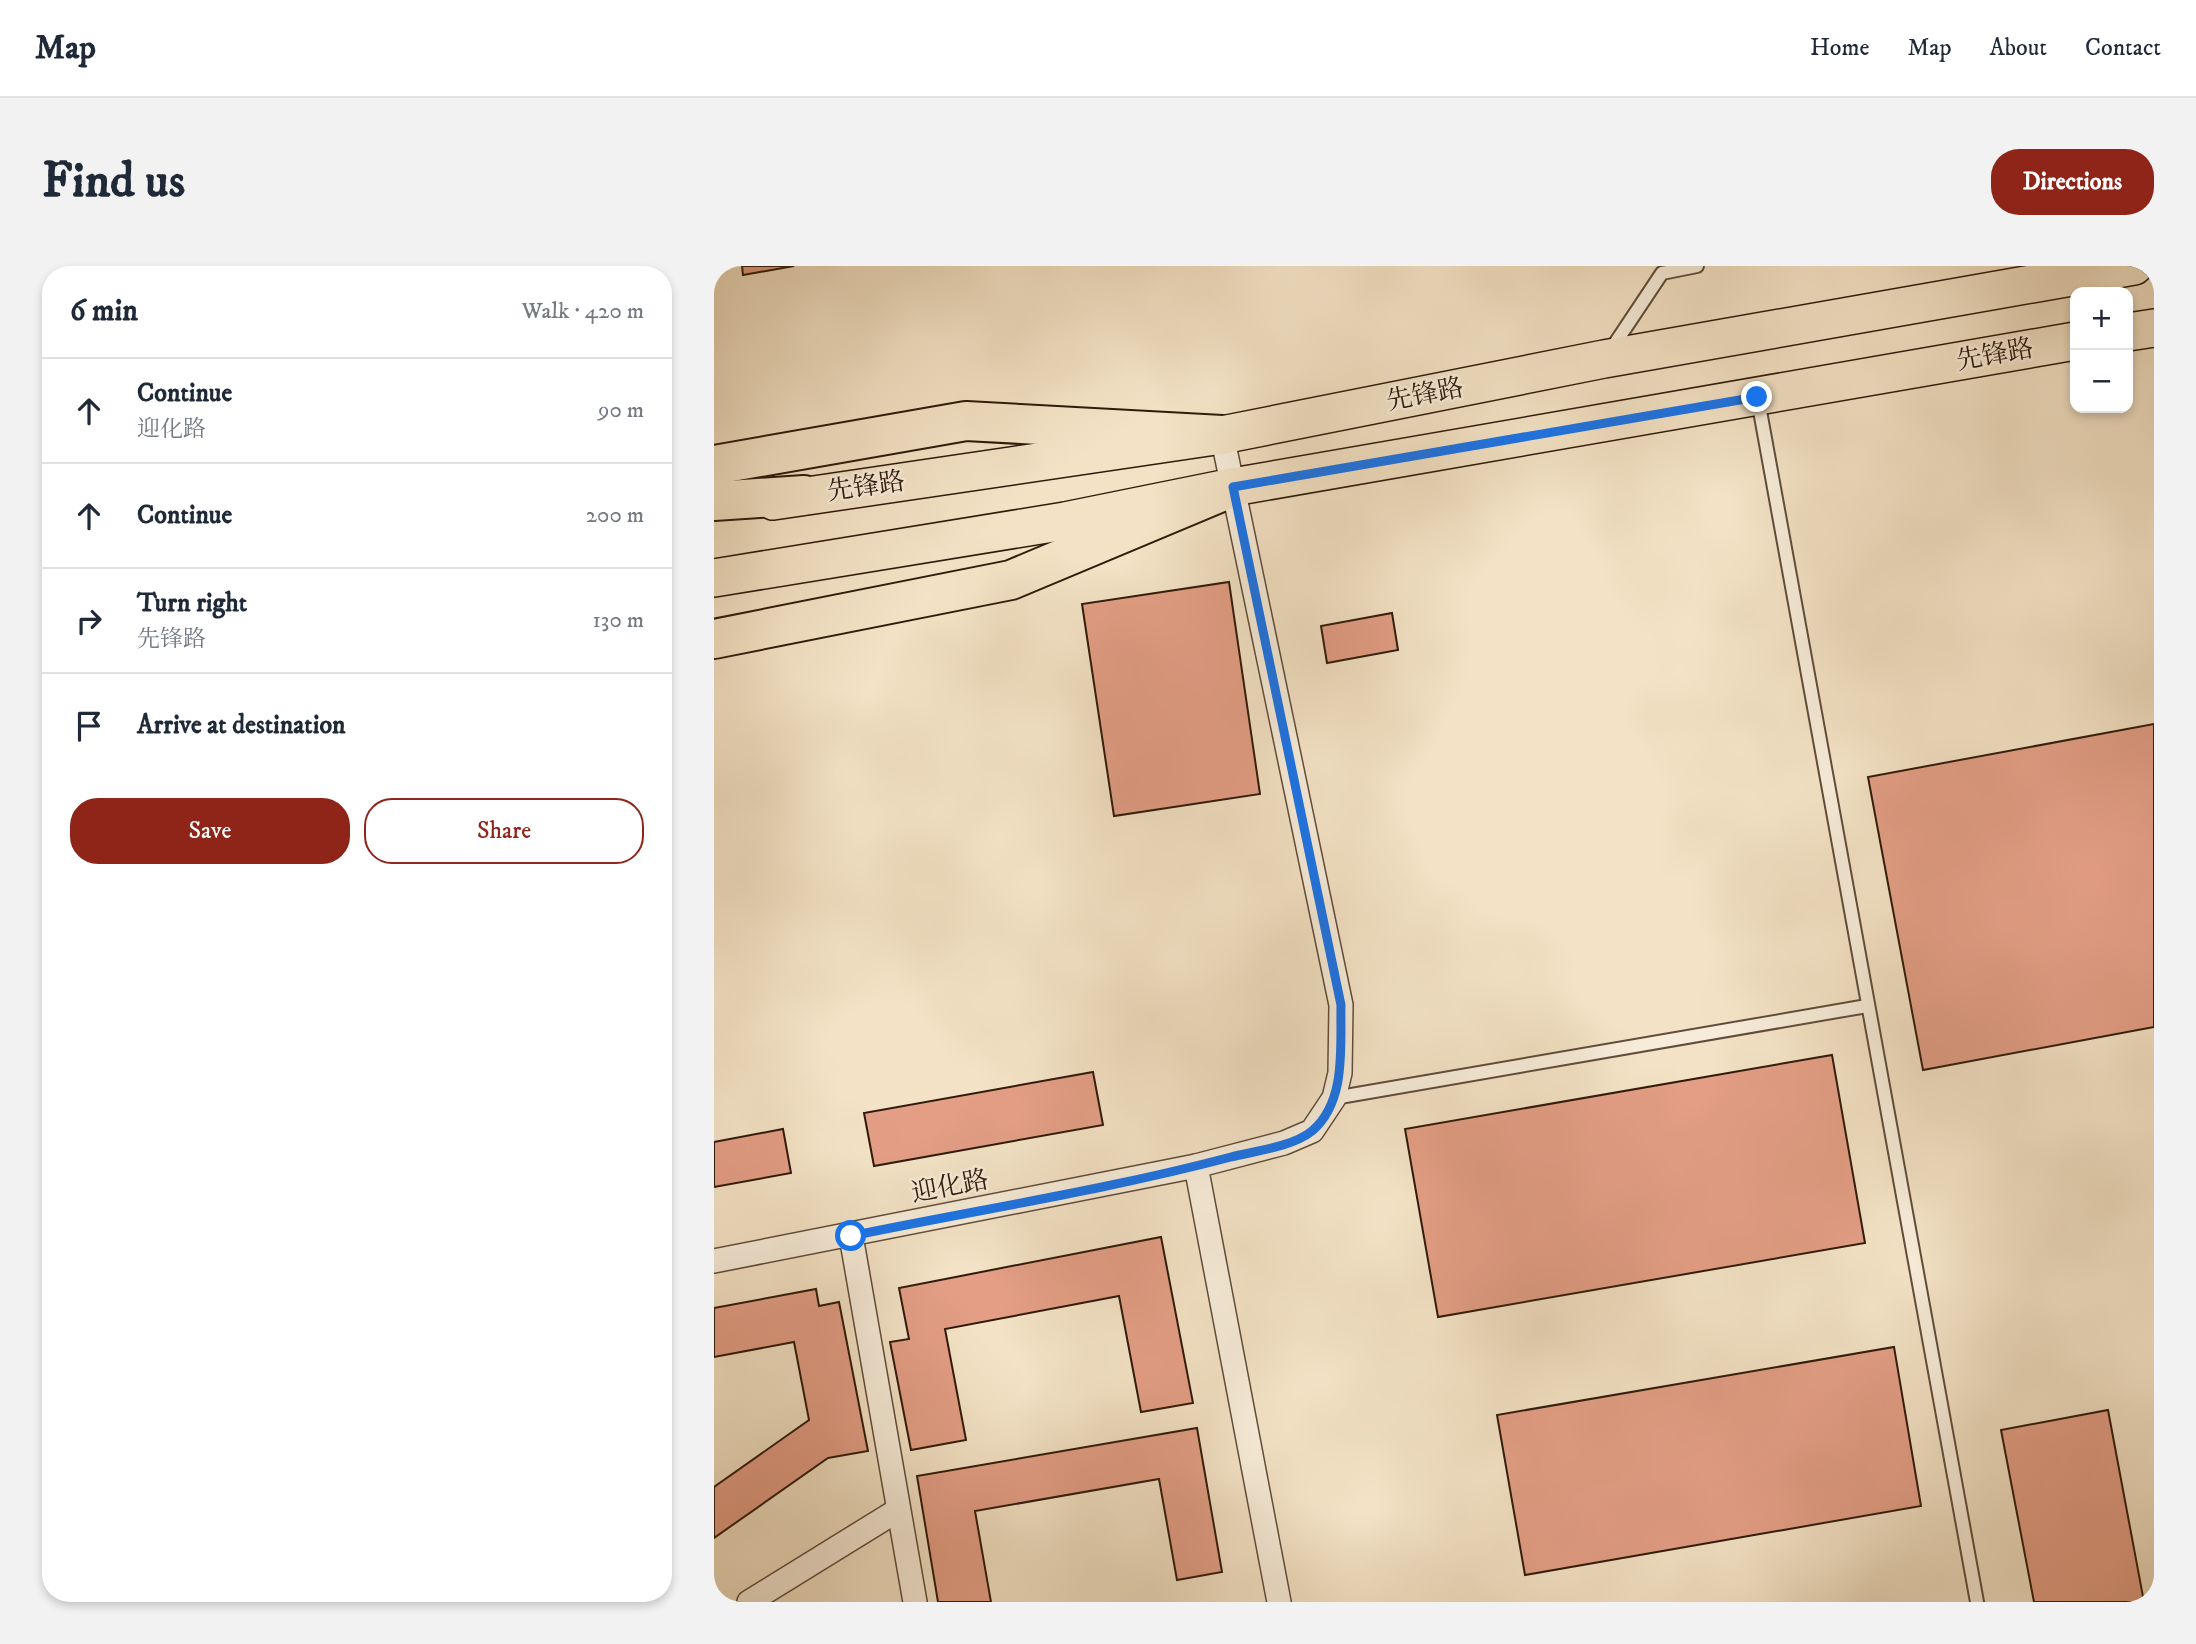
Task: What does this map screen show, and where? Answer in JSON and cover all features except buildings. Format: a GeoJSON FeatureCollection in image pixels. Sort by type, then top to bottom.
{"type":"FeatureCollection","features":[{"type":"Feature","properties":{"kind":"highway"},"geometry":{"type":"LineString","coordinates":[[714,465],[966,421],[1222,435]]}},
{"type":"Feature","properties":{"kind":"highway"},"geometry":{"type":"LineString","coordinates":[[714,639],[1011,580],[1233,487]]}},
{"type":"Feature","properties":{"kind":"highway"},"geometry":{"type":"LineString","coordinates":[[714,501],[804,495]]}},
{"type":"Feature","properties":{"kind":"main road","name":"先锋路"},"geometry":{"type":"LineString","coordinates":[[714,512],[804,495],[1222,435],[1604,359],[2134,266]]}},
{"type":"Feature","properties":{"kind":"main road"},"geometry":{"type":"LineString","coordinates":[[2133,331],[2154,328]]}},
{"type":"Feature","properties":{"kind":"main road","name":"先锋路"},"geometry":{"type":"LineString","coordinates":[[714,578],[1065,521],[1233,487],[2070,342]]}},
{"type":"Feature","properties":{"kind":"street"},"geometry":{"type":"LineString","coordinates":[[1222,435],[1341,1005],[1340,1073],[1334,1098]]}},
{"type":"Feature","properties":{"kind":"street","name":"迎化路"},"geometry":{"type":"LineString","coordinates":[[714,1261],[1196,1166],[1284,1143],[1312,1131],[1334,1098]]}},
{"type":"Feature","properties":{"kind":"street"},"geometry":{"type":"LineString","coordinates":[[1196,1166],[1279,1602]]}},
{"type":"Feature","properties":{"kind":"street"},"geometry":{"type":"LineString","coordinates":[[851,1236],[915,1602]]}},
{"type":"Feature","properties":{"kind":"street"},"geometry":{"type":"LineString","coordinates":[[749,1602],[898,1510]]}},
{"type":"Feature","properties":{"kind":"lane"},"geometry":{"type":"LineString","coordinates":[[1604,359],[1662,273],[1697,266]]}},
{"type":"Feature","properties":{"kind":"lane"},"geometry":{"type":"LineString","coordinates":[[1757,397],[1977,1602]]}},
{"type":"Feature","properties":{"kind":"lane"},"geometry":{"type":"LineString","coordinates":[[1334,1098],[1867,1006]]}},
{"type":"Feature","properties":{"kind":"route"},"geometry":{"type":"LineString","coordinates":[[851,1236],[1196,1166],[1284,1143],[1312,1131],[1334,1098],[1340,1073],[1341,1005],[1233,487],[1757,397]]}}]}
